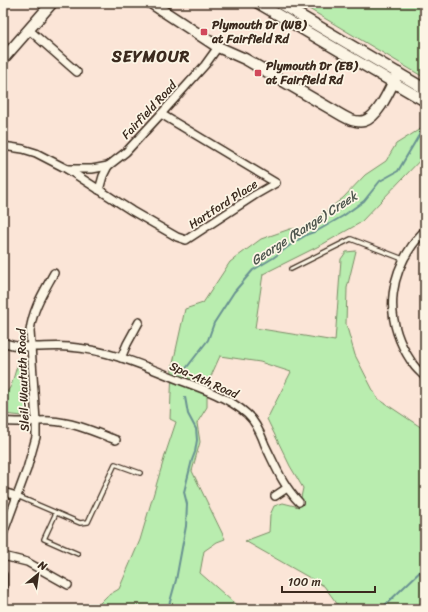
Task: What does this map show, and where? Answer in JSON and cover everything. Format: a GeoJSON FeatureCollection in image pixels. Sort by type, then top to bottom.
{"type":"FeatureCollection","features":[{"type":"Feature","properties":{"kind":"street"},"geometry":{"type":"LineString","coordinates":[[3,59],[52,3]]}},
{"type":"Feature","properties":{"kind":"street"},"geometry":{"type":"LineString","coordinates":[[151,3],[218,46],[245,59],[343,116],[357,122],[369,119],[375,113],[398,73]]}},
{"type":"Feature","properties":{"kind":"street"},"geometry":{"type":"LineString","coordinates":[[258,3],[425,101]]}},
{"type":"Feature","properties":{"kind":"street"},"geometry":{"type":"LineString","coordinates":[[278,3],[425,89]]}},
{"type":"Feature","properties":{"kind":"street"},"geometry":{"type":"LineString","coordinates":[[28,29],[77,72]]}},
{"type":"Feature","properties":{"kind":"street","name":"Fairfield Road"},"geometry":{"type":"LineString","coordinates":[[99,190],[102,176],[108,166],[126,152],[161,114],[211,58],[218,46]]}},
{"type":"Feature","properties":{"kind":"street","name":"Hartford Place"},"geometry":{"type":"LineString","coordinates":[[67,169],[177,237],[186,240],[276,183],[161,114]]}},
{"type":"Feature","properties":{"kind":"street","name":"Fairfield Road"},"geometry":{"type":"LineString","coordinates":[[3,146],[23,149],[36,153],[67,169],[92,169],[108,166]]}},
{"type":"Feature","properties":{"kind":"street"},"geometry":{"type":"LineString","coordinates":[[425,230],[408,249],[403,259],[394,284],[393,316],[400,341],[411,362],[425,377]]}},
{"type":"Feature","properties":{"kind":"street","name":"Sleil-Waututh Road"},"geometry":{"type":"LineString","coordinates":[[3,534],[33,450],[36,437],[30,331],[35,308],[54,273]]}},
{"type":"Feature","properties":{"kind":"street"},"geometry":{"type":"LineString","coordinates":[[121,358],[139,322]]}},
{"type":"Feature","properties":{"kind":"street","name":"Spa-Ath Road"},"geometry":{"type":"LineString","coordinates":[[3,342],[13,346],[82,348],[121,358],[227,400],[248,414],[258,428],[277,470],[287,488],[299,502]]}},
{"type":"Feature","properties":{"kind":"street"},"geometry":{"type":"LineString","coordinates":[[3,421],[20,423],[51,421],[71,424],[116,440]]}},
{"type":"Feature","properties":{"kind":"street"},"geometry":{"type":"LineString","coordinates":[[275,496],[287,488]]}},
{"type":"Feature","properties":{"kind":"street"},"geometry":{"type":"LineString","coordinates":[[3,492],[17,496]]}},
{"type":"Feature","properties":{"kind":"street"},"geometry":{"type":"LineString","coordinates":[[3,556],[26,562],[68,585]]}},
{"type":"Feature","properties":{"kind":"street"},"geometry":{"type":"LineString","coordinates":[[3,576],[3,590]]}},
{"type":"Feature","properties":{"kind":"lane"},"geometry":{"type":"LineString","coordinates":[[291,270],[351,239],[403,259]]}},
{"type":"Feature","properties":{"kind":"lane"},"geometry":{"type":"LineString","coordinates":[[17,496],[80,523],[88,522],[115,464],[140,473]]}},
{"type":"Feature","properties":{"kind":"lane"},"geometry":{"type":"LineString","coordinates":[[56,513],[44,539],[78,554]]}},
{"type":"Feature","properties":{"kind":"green space"},"geometry":{"type":"Polygon","coordinates":[[[299,3],[425,3],[425,78],[299,3]]]}},
{"type":"Feature","properties":{"kind":"green space"},"geometry":{"type":"Polygon","coordinates":[[[425,126],[425,155],[360,223],[323,244],[263,274],[255,328],[335,341],[341,259],[346,252],[356,251],[347,288],[346,324],[355,355],[377,398],[425,430],[425,609],[341,609],[324,586],[245,541],[269,532],[270,515],[274,506],[283,503],[299,507],[303,488],[290,466],[267,419],[291,372],[260,362],[220,356],[207,385],[207,407],[197,423],[200,442],[192,471],[225,539],[217,542],[204,551],[200,573],[241,609],[97,609],[99,604],[107,596],[119,589],[140,540],[176,422],[170,419],[172,368],[185,309],[203,303],[230,262],[261,239],[290,229],[309,228],[317,218],[343,198],[365,175],[386,161],[396,144],[425,126]]]}},
{"type":"Feature","properties":{"kind":"green space"},"geometry":{"type":"Polygon","coordinates":[[[20,356],[24,358],[27,412],[23,416],[3,414],[3,398],[11,386],[20,356]]]}},
{"type":"Feature","properties":{"kind":"waterway","name":"George (Range) Creek"},"geometry":{"type":"LineString","coordinates":[[184,371],[208,340],[214,323],[234,292],[253,270],[273,258],[293,243],[343,216],[364,201],[380,181],[398,171],[425,125]]}},
{"type":"Feature","properties":{"kind":"waterway","name":"George (Range) Creek"},"geometry":{"type":"LineString","coordinates":[[168,609],[176,580],[186,526],[187,504],[184,492],[197,440],[196,429],[188,414],[185,397]]}},
{"type":"Feature","properties":{"kind":"waterway"},"geometry":{"type":"LineString","coordinates":[[381,609],[425,567]]}},
{"type":"Feature","properties":{"kind":"place","name":"Plymouth Dr (WB) at Fairfield Rd"},"geometry":{"type":"Point","coordinates":[204,32]}},
{"type":"Feature","properties":{"kind":"place","name":"Plymouth Dr (EB) at Fairfield Rd"},"geometry":{"type":"Point","coordinates":[258,73]}},
{"type":"Feature","properties":{"kind":"district","name":"SEYMOUR"},"geometry":{"type":"Point","coordinates":[151,56]}}]}
